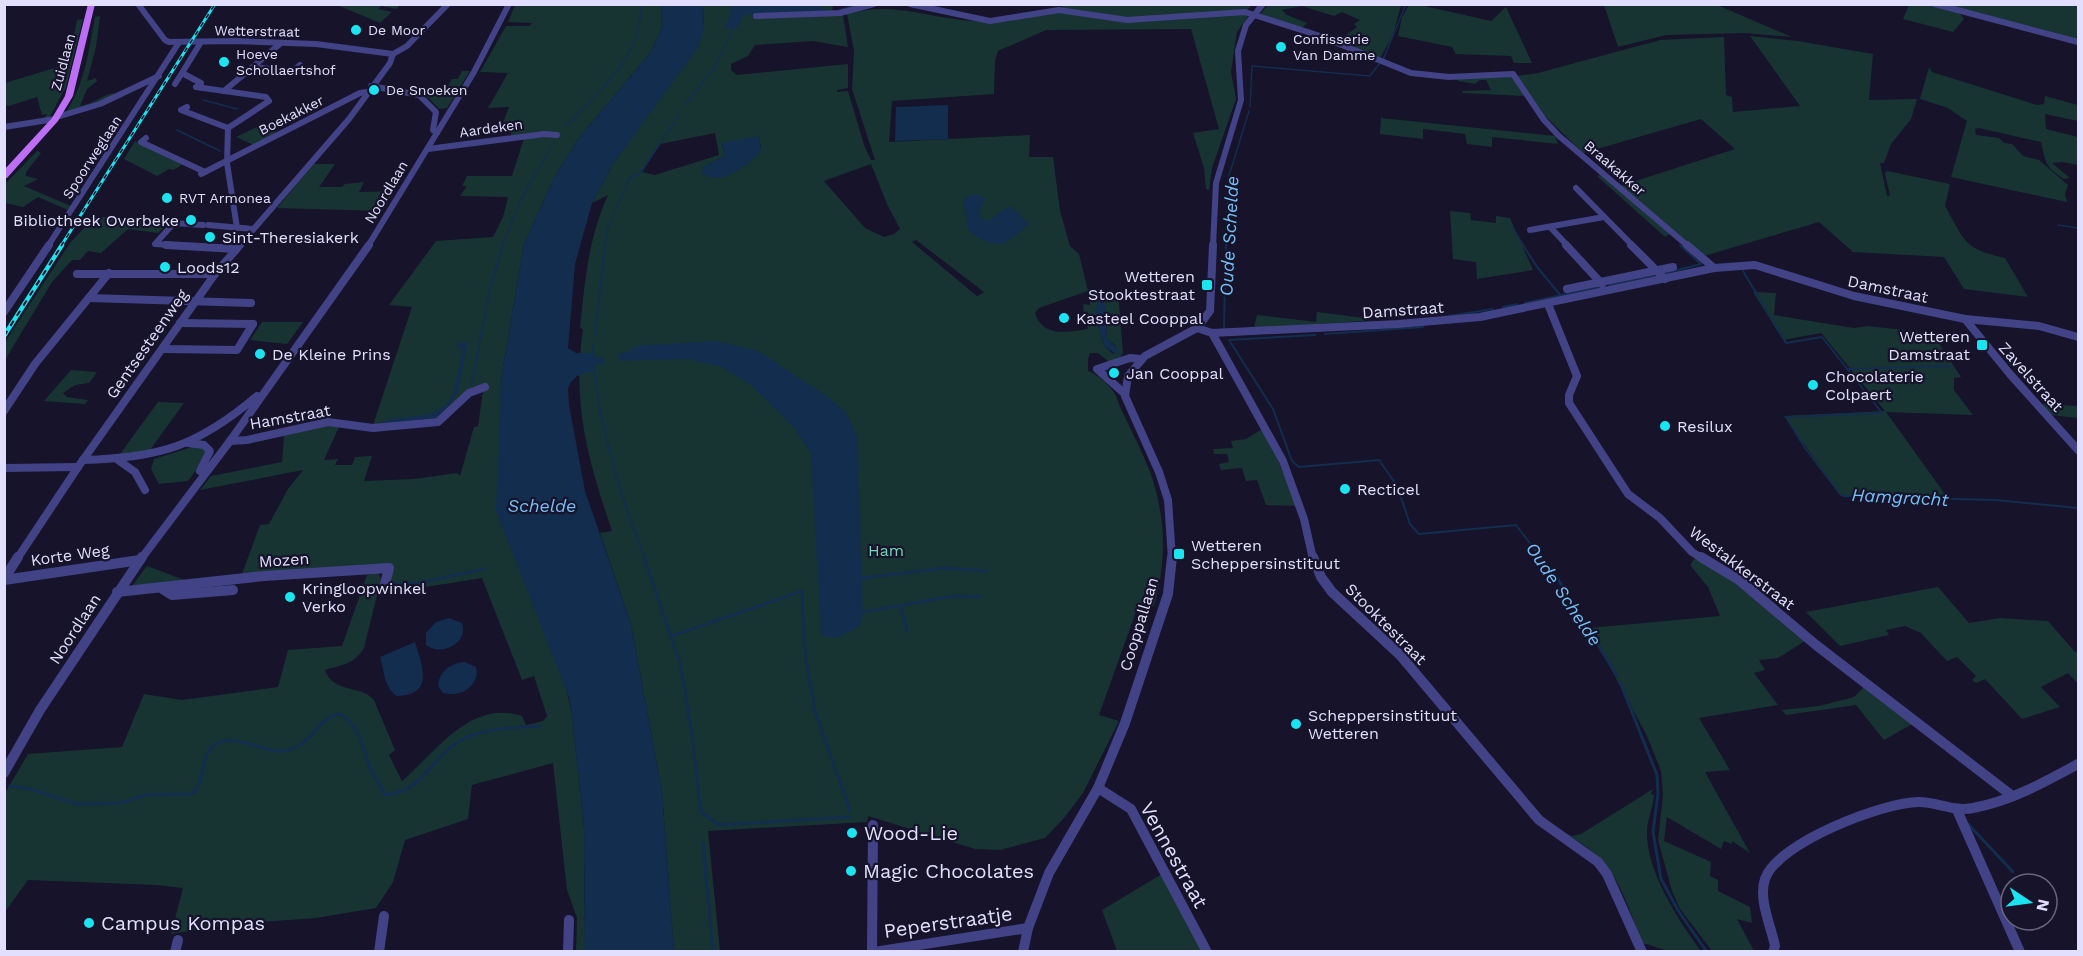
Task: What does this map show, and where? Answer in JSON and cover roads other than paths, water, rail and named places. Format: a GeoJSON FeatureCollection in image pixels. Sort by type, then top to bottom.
{"type":"FeatureCollection","features":[{"type":"Feature","properties":{"kind":"main road","name":"Zuidlaan"},"geometry":{"type":"LineString","coordinates":[[4,176],[56,118],[69,96],[92,4]]}},
{"type":"Feature","properties":{"kind":"street"},"geometry":{"type":"LineString","coordinates":[[138,4],[165,40],[178,44]]}},
{"type":"Feature","properties":{"kind":"street","name":"Gentsesteenweg"},"geometry":{"type":"LineString","coordinates":[[4,579],[80,463],[215,274],[349,119],[390,63],[393,54],[407,46],[448,4]]}},
{"type":"Feature","properties":{"kind":"street","name":"Noordlaan"},"geometry":{"type":"LineString","coordinates":[[177,507],[230,441],[377,234],[497,32],[509,4]]}},
{"type":"Feature","properties":{"kind":"street"},"geometry":{"type":"LineString","coordinates":[[832,13],[833,4]]}},
{"type":"Feature","properties":{"kind":"street"},"geometry":{"type":"LineString","coordinates":[[756,16],[832,13],[874,4]]}},
{"type":"Feature","properties":{"kind":"street"},"geometry":{"type":"LineString","coordinates":[[910,4],[990,21],[1059,7],[1127,20],[1176,18],[1234,11],[1254,15]]}},
{"type":"Feature","properties":{"kind":"street"},"geometry":{"type":"LineString","coordinates":[[1141,359],[1130,358],[1097,369],[1125,394],[1128,376],[1141,359],[1197,328],[1208,315],[1211,304],[1216,183],[1241,100],[1238,51],[1246,25],[1263,4]]}},
{"type":"Feature","properties":{"kind":"street"},"geometry":{"type":"LineString","coordinates":[[1935,4],[2079,42]]}},
{"type":"Feature","properties":{"kind":"street","name":"Braakakker"},"geometry":{"type":"LineString","coordinates":[[1254,15],[1317,34],[1411,73],[1449,77],[1513,74],[1544,120],[1559,135],[1714,268]]}},
{"type":"Feature","properties":{"kind":"street"},"geometry":{"type":"LineString","coordinates":[[176,84],[201,42]]}},
{"type":"Feature","properties":{"kind":"street","name":"Wetterstraat"},"geometry":{"type":"LineString","coordinates":[[178,44],[201,42],[333,45],[393,54]]}},
{"type":"Feature","properties":{"kind":"street"},"geometry":{"type":"LineString","coordinates":[[224,91],[281,43]]}},
{"type":"Feature","properties":{"kind":"street","name":"Spoorweglaan"},"geometry":{"type":"LineString","coordinates":[[4,312],[178,44]]}},
{"type":"Feature","properties":{"kind":"street"},"geometry":{"type":"LineString","coordinates":[[255,67],[292,72],[300,65]]}},
{"type":"Feature","properties":{"kind":"street"},"geometry":{"type":"LineString","coordinates":[[182,73],[200,84],[196,87],[266,97],[269,101],[227,131]]}},
{"type":"Feature","properties":{"kind":"street"},"geometry":{"type":"LineString","coordinates":[[4,128],[56,118],[94,107],[159,76]]}},
{"type":"Feature","properties":{"kind":"street"},"geometry":{"type":"LineString","coordinates":[[369,89],[419,95],[436,112]]}},
{"type":"Feature","properties":{"kind":"street","name":"Boekakker"},"geometry":{"type":"LineString","coordinates":[[227,162],[369,89]]}},
{"type":"Feature","properties":{"kind":"street"},"geometry":{"type":"LineString","coordinates":[[187,107],[181,110],[227,131]]}},
{"type":"Feature","properties":{"kind":"street"},"geometry":{"type":"LineString","coordinates":[[436,112],[451,110]]}},
{"type":"Feature","properties":{"kind":"street"},"geometry":{"type":"LineString","coordinates":[[436,112],[433,130],[437,133]]}},
{"type":"Feature","properties":{"kind":"street"},"geometry":{"type":"LineString","coordinates":[[227,131],[227,162],[237,228]]}},
{"type":"Feature","properties":{"kind":"street","name":"Aardeken"},"geometry":{"type":"LineString","coordinates":[[428,149],[544,134],[557,135]]}},
{"type":"Feature","properties":{"kind":"street"},"geometry":{"type":"LineString","coordinates":[[146,138],[141,142],[203,173],[227,162]]}},
{"type":"Feature","properties":{"kind":"street"},"geometry":{"type":"LineString","coordinates":[[1576,188],[1665,279]]}},
{"type":"Feature","properties":{"kind":"street"},"geometry":{"type":"LineString","coordinates":[[1530,230],[1604,217]]}},
{"type":"Feature","properties":{"kind":"street"},"geometry":{"type":"LineString","coordinates":[[236,249],[155,244],[174,223],[253,229]]}},
{"type":"Feature","properties":{"kind":"street"},"geometry":{"type":"LineString","coordinates":[[1550,227],[1608,291]]}},
{"type":"Feature","properties":{"kind":"street","name":"Damstraat"},"geometry":{"type":"LineString","coordinates":[[1197,328],[1212,333],[1439,322],[1548,304],[1714,268],[1755,265],[1839,292],[1965,320],[2039,326],[2079,337]]}},
{"type":"Feature","properties":{"kind":"street"},"geometry":{"type":"LineString","coordinates":[[1567,289],[1672,267]]}},
{"type":"Feature","properties":{"kind":"street"},"geometry":{"type":"LineString","coordinates":[[77,273],[215,274]]}},
{"type":"Feature","properties":{"kind":"street"},"geometry":{"type":"LineString","coordinates":[[4,411],[35,364],[109,273]]}},
{"type":"Feature","properties":{"kind":"street"},"geometry":{"type":"LineString","coordinates":[[89,298],[251,303]]}},
{"type":"Feature","properties":{"kind":"street","name":"Westakkerstraat"},"geometry":{"type":"LineString","coordinates":[[1548,304],[1577,376],[1568,396],[1569,403],[1628,494],[1660,518],[1692,552],[1739,580],[1816,645],[2011,795]]}},
{"type":"Feature","properties":{"kind":"street","name":"Zavelstraat"},"geometry":{"type":"LineString","coordinates":[[1965,320],[2009,373],[2079,450]]}},
{"type":"Feature","properties":{"kind":"street"},"geometry":{"type":"LineString","coordinates":[[163,349],[237,350],[253,324],[180,323]]}},
{"type":"Feature","properties":{"kind":"street","name":"Stooktestraat"},"geometry":{"type":"LineString","coordinates":[[1212,333],[1283,461],[1304,519],[1312,558],[1321,577],[1332,592],[1400,655],[1539,820],[1598,862],[1607,874],[1642,951]]}},
{"type":"Feature","properties":{"kind":"street","name":"Noordlaan"},"geometry":{"type":"LineString","coordinates":[[80,463],[162,453],[188,443],[235,416],[270,384]]}},
{"type":"Feature","properties":{"kind":"street","name":"Hamstraat"},"geometry":{"type":"LineString","coordinates":[[230,441],[247,440],[328,422],[373,428],[438,422],[469,393],[485,387]]}},
{"type":"Feature","properties":{"kind":"street","name":"Cooppallaan"},"geometry":{"type":"LineString","coordinates":[[1023,951],[1028,928],[1049,873],[1098,788],[1125,723],[1164,606],[1172,565],[1172,525],[1168,500],[1159,471],[1125,394]]}},
{"type":"Feature","properties":{"kind":"street","name":"Noordlaan"},"geometry":{"type":"LineString","coordinates":[[4,773],[8,759],[117,592],[177,507],[209,455],[210,451],[204,445],[188,443]]}},
{"type":"Feature","properties":{"kind":"street"},"geometry":{"type":"LineString","coordinates":[[115,459],[131,465],[145,490]]}},
{"type":"Feature","properties":{"kind":"street"},"geometry":{"type":"LineString","coordinates":[[4,468],[80,463]]}},
{"type":"Feature","properties":{"kind":"street","name":"Korte Weg"},"geometry":{"type":"LineString","coordinates":[[4,579],[140,560]]}},
{"type":"Feature","properties":{"kind":"street","name":"Mozen"},"geometry":{"type":"LineString","coordinates":[[117,592],[145,591],[250,578],[389,568],[384,588]]}},
{"type":"Feature","properties":{"kind":"street","name":"Mozen"},"geometry":{"type":"LineString","coordinates":[[160,588],[172,595],[233,590]]}},
{"type":"Feature","properties":{"kind":"street"},"geometry":{"type":"LineString","coordinates":[[1777,949],[1763,887],[1766,876],[1779,860],[1804,842],[1835,824],[1904,804],[1919,802],[1957,810],[1994,802],[2079,764]]}},
{"type":"Feature","properties":{"kind":"street","name":"Vennestraat"},"geometry":{"type":"LineString","coordinates":[[1098,788],[1131,810],[1207,951]]}},
{"type":"Feature","properties":{"kind":"street"},"geometry":{"type":"LineString","coordinates":[[1957,810],[2020,951]]}},
{"type":"Feature","properties":{"kind":"street"},"geometry":{"type":"LineString","coordinates":[[873,825],[873,951]]}},
{"type":"Feature","properties":{"kind":"street"},"geometry":{"type":"LineString","coordinates":[[379,951],[384,916]]}},
{"type":"Feature","properties":{"kind":"street"},"geometry":{"type":"LineString","coordinates":[[568,920],[568,951]]}},
{"type":"Feature","properties":{"kind":"street","name":"Peperstraatje"},"geometry":{"type":"LineString","coordinates":[[873,951],[1028,928]]}},
{"type":"Feature","properties":{"kind":"water"},"geometry":{"type":"Polygon","coordinates":[[[819,4],[821,9],[828,9],[827,11],[743,15],[737,28],[724,29],[730,16],[730,6],[819,4]]]}},
{"type":"Feature","properties":{"kind":"water","name":"Schelde"},"geometry":{"type":"Polygon","coordinates":[[[661,5],[703,5],[704,28],[699,46],[613,164],[592,203],[575,264],[568,348],[576,353],[591,353],[595,358],[603,357],[604,364],[595,365],[593,371],[577,376],[568,388],[585,491],[631,624],[662,792],[674,951],[585,951],[584,830],[569,697],[496,511],[501,379],[524,244],[554,178],[578,139],[651,52],[662,27],[661,5]]]}},
{"type":"Feature","properties":{"kind":"water"},"geometry":{"type":"Polygon","coordinates":[[[948,105],[948,139],[895,141],[896,107],[948,105]]]}},
{"type":"Feature","properties":{"kind":"water"},"geometry":{"type":"Polygon","coordinates":[[[759,136],[761,151],[749,163],[733,173],[716,178],[708,177],[701,172],[705,166],[725,156],[722,143],[759,136]]]}},
{"type":"Feature","properties":{"kind":"water"},"geometry":{"type":"Polygon","coordinates":[[[979,195],[986,199],[981,205],[980,217],[987,221],[1010,206],[1029,224],[1014,237],[1001,243],[994,244],[979,238],[969,231],[963,203],[967,196],[979,195]]]}},
{"type":"Feature","properties":{"kind":"water"},"geometry":{"type":"Polygon","coordinates":[[[1098,300],[1105,303],[1107,339],[1118,349],[1116,354],[1105,347],[1095,317],[1098,300]]]}},
{"type":"Feature","properties":{"kind":"water"},"geometry":{"type":"Polygon","coordinates":[[[716,341],[758,351],[829,398],[845,412],[857,435],[863,611],[860,626],[837,638],[821,636],[811,453],[792,425],[751,385],[722,367],[688,359],[619,361],[619,354],[631,351],[635,346],[716,341]]]}},
{"type":"Feature","properties":{"kind":"water"},"geometry":{"type":"Polygon","coordinates":[[[468,342],[458,392],[441,416],[379,424],[391,419],[426,414],[446,404],[455,388],[462,351],[456,344],[468,342]]]}},
{"type":"Feature","properties":{"kind":"water"},"geometry":{"type":"Polygon","coordinates":[[[449,618],[462,623],[463,630],[458,642],[446,649],[426,645],[426,633],[436,622],[449,618]]]}},
{"type":"Feature","properties":{"kind":"water"},"geometry":{"type":"Polygon","coordinates":[[[415,642],[422,669],[421,685],[409,694],[397,696],[387,684],[380,657],[415,642]]]}},
{"type":"Feature","properties":{"kind":"water"},"geometry":{"type":"Polygon","coordinates":[[[465,662],[476,667],[475,680],[469,688],[460,693],[443,693],[438,686],[443,672],[455,664],[465,662]]]}},
{"type":"Feature","properties":{"kind":"waterway"},"geometry":{"type":"LineString","coordinates":[[566,126],[605,86],[627,56],[640,22],[641,4]]}},
{"type":"Feature","properties":{"kind":"waterway"},"geometry":{"type":"LineString","coordinates":[[838,10],[861,4]]}},
{"type":"Feature","properties":{"kind":"waterway","name":"Oude Schelde"},"geometry":{"type":"LineString","coordinates":[[1383,60],[1406,4]]}},
{"type":"Feature","properties":{"kind":"waterway"},"geometry":{"type":"LineString","coordinates":[[685,105],[715,66],[734,26]]}},
{"type":"Feature","properties":{"kind":"waterway","name":"Oude Schelde"},"geometry":{"type":"LineString","coordinates":[[1250,107],[1252,66],[1370,76],[1379,64]]}},
{"type":"Feature","properties":{"kind":"waterway"},"geometry":{"type":"LineString","coordinates":[[203,100],[237,109]]}},
{"type":"Feature","properties":{"kind":"waterway","name":"Oude Schelde"},"geometry":{"type":"LineString","coordinates":[[1226,246],[1228,179],[1249,111]]}},
{"type":"Feature","properties":{"kind":"waterway"},"geometry":{"type":"LineString","coordinates":[[605,246],[608,227],[629,179],[641,172],[680,114]]}},
{"type":"Feature","properties":{"kind":"waterway"},"geometry":{"type":"LineString","coordinates":[[177,130],[220,151]]}},
{"type":"Feature","properties":{"kind":"waterway"},"geometry":{"type":"LineString","coordinates":[[502,246],[520,201],[554,142]]}},
{"type":"Feature","properties":{"kind":"waterway"},"geometry":{"type":"LineString","coordinates":[[2058,225],[2078,228]]}},
{"type":"Feature","properties":{"kind":"waterway"},"geometry":{"type":"LineString","coordinates":[[1512,227],[1524,246]]}},
{"type":"Feature","properties":{"kind":"waterway"},"geometry":{"type":"LineString","coordinates":[[471,387],[490,289],[503,245]]}},
{"type":"Feature","properties":{"kind":"waterway"},"geometry":{"type":"LineString","coordinates":[[595,336],[605,245]]}},
{"type":"Feature","properties":{"kind":"waterway","name":"Oude Schelde"},"geometry":{"type":"LineString","coordinates":[[1224,328],[1226,245]]}},
{"type":"Feature","properties":{"kind":"waterway"},"geometry":{"type":"LineString","coordinates":[[1523,245],[1537,267],[1560,295]]}},
{"type":"Feature","properties":{"kind":"waterway","name":"Hamgracht"},"geometry":{"type":"LineString","coordinates":[[1666,273],[1701,264],[1680,245]]}},
{"type":"Feature","properties":{"kind":"waterway","name":"Hamgracht"},"geometry":{"type":"LineString","coordinates":[[1743,271],[1786,343],[1822,337],[1882,413],[1786,417],[1805,448],[1840,494],[1844,496],[1996,500],[2078,508]]}},
{"type":"Feature","properties":{"kind":"waterway","name":"Hamgracht"},"geometry":{"type":"LineString","coordinates":[[1610,285],[1655,275]]}},
{"type":"Feature","properties":{"kind":"waterway","name":"Hamgracht"},"geometry":{"type":"LineString","coordinates":[[1560,295],[1599,287]]}},
{"type":"Feature","properties":{"kind":"waterway","name":"Hamgracht"},"geometry":{"type":"LineString","coordinates":[[1525,303],[1560,295]]}},
{"type":"Feature","properties":{"kind":"waterway","name":"Hamgracht"},"geometry":{"type":"LineString","coordinates":[[1503,307],[1517,304]]}},
{"type":"Feature","properties":{"kind":"waterway","name":"Hamgracht"},"geometry":{"type":"LineString","coordinates":[[1449,316],[1493,309]]}},
{"type":"Feature","properties":{"kind":"waterway","name":"Hamgracht"},"geometry":{"type":"LineString","coordinates":[[1325,334],[1423,327]]}},
{"type":"Feature","properties":{"kind":"waterway","name":"Oude Schelde"},"geometry":{"type":"LineString","coordinates":[[1315,335],[1229,340],[1273,409],[1292,461],[1299,467],[1379,460],[1397,486],[1410,524],[1419,534],[1516,525],[1542,559]]}},
{"type":"Feature","properties":{"kind":"waterway"},"geometry":{"type":"LineString","coordinates":[[593,345],[594,357]]}},
{"type":"Feature","properties":{"kind":"waterway"},"geometry":{"type":"LineString","coordinates":[[1849,369],[1951,366]]}},
{"type":"Feature","properties":{"kind":"waterway"},"geometry":{"type":"LineString","coordinates":[[594,368],[597,393],[613,465],[645,559]]}},
{"type":"Feature","properties":{"kind":"waterway"},"geometry":{"type":"LineString","coordinates":[[644,557],[680,663],[691,727],[701,812],[719,825],[850,817]]}},
{"type":"Feature","properties":{"kind":"waterway","name":"Oude Schelde"},"geometry":{"type":"LineString","coordinates":[[1541,557],[1556,576],[1617,676]]}},
{"type":"Feature","properties":{"kind":"waterway"},"geometry":{"type":"LineString","coordinates":[[863,578],[945,568],[986,571]]}},
{"type":"Feature","properties":{"kind":"waterway"},"geometry":{"type":"LineString","coordinates":[[389,584],[418,583],[485,569]]}},
{"type":"Feature","properties":{"kind":"waterway"},"geometry":{"type":"LineString","coordinates":[[672,636],[802,591],[805,655],[815,711],[850,811]]}},
{"type":"Feature","properties":{"kind":"waterway"},"geometry":{"type":"LineString","coordinates":[[863,612],[953,596],[980,597]]}},
{"type":"Feature","properties":{"kind":"waterway"},"geometry":{"type":"LineString","coordinates":[[901,606],[907,631]]}},
{"type":"Feature","properties":{"kind":"waterway","name":"Oude Schelde"},"geometry":{"type":"LineString","coordinates":[[1620,682],[1657,775],[1658,794],[1653,832],[1661,879],[1679,912],[1707,952]]}},
{"type":"Feature","properties":{"kind":"waterway"},"geometry":{"type":"LineString","coordinates":[[10,786],[31,789],[76,804],[120,803],[146,795],[192,794],[200,783],[206,756],[215,745],[222,741],[239,741],[266,749],[283,751],[301,744],[324,721],[339,714],[346,718],[355,729],[369,765],[385,795],[409,788],[448,749],[467,737],[498,729],[540,726]]}},
{"type":"Feature","properties":{"kind":"waterway"},"geometry":{"type":"LineString","coordinates":[[1968,824],[2013,872]]}},
{"type":"Feature","properties":{"kind":"waterway"},"geometry":{"type":"LineString","coordinates":[[703,843],[713,952]]}},
{"type":"Feature","properties":{"kind":"railway"},"geometry":{"type":"LineString","coordinates":[[61,246],[215,4]]}},
{"type":"Feature","properties":{"kind":"railway"},"geometry":{"type":"LineString","coordinates":[[4,336],[62,245]]}},
{"type":"Feature","properties":{"kind":"place","name":"De Moor"},"geometry":{"type":"Point","coordinates":[356,30]}},
{"type":"Feature","properties":{"kind":"place","name":"Confisserie Van Damme"},"geometry":{"type":"Point","coordinates":[1281,47]}},
{"type":"Feature","properties":{"kind":"place","name":"Hoeve Schollaertshof"},"geometry":{"type":"Point","coordinates":[224,62]}},
{"type":"Feature","properties":{"kind":"place","name":"De Snoeken"},"geometry":{"type":"Point","coordinates":[374,90]}},
{"type":"Feature","properties":{"kind":"place","name":"RVT Armonea"},"geometry":{"type":"Point","coordinates":[167,198]}},
{"type":"Feature","properties":{"kind":"place","name":"Bibliotheek Overbeke"},"geometry":{"type":"Point","coordinates":[191,220]}},
{"type":"Feature","properties":{"kind":"place","name":"Sint-Theresiakerk"},"geometry":{"type":"Point","coordinates":[210,237]}},
{"type":"Feature","properties":{"kind":"place","name":"Loods12"},"geometry":{"type":"Point","coordinates":[165,267]}},
{"type":"Feature","properties":{"kind":"place","name":"Wetteren Stooktestraat"},"geometry":{"type":"Point","coordinates":[1207,285]}},
{"type":"Feature","properties":{"kind":"place","name":"Kasteel Cooppal"},"geometry":{"type":"Point","coordinates":[1064,318]}},
{"type":"Feature","properties":{"kind":"place","name":"Wetteren Damstraat"},"geometry":{"type":"Point","coordinates":[1982,345]}},
{"type":"Feature","properties":{"kind":"place","name":"De Kleine Prins"},"geometry":{"type":"Point","coordinates":[260,354]}},
{"type":"Feature","properties":{"kind":"place","name":"Jan Cooppal"},"geometry":{"type":"Point","coordinates":[1114,373]}},
{"type":"Feature","properties":{"kind":"place","name":"Chocolaterie Colpaert"},"geometry":{"type":"Point","coordinates":[1813,385]}},
{"type":"Feature","properties":{"kind":"place","name":"Resilux"},"geometry":{"type":"Point","coordinates":[1665,426]}},
{"type":"Feature","properties":{"kind":"place","name":"Recticel"},"geometry":{"type":"Point","coordinates":[1345,489]}},
{"type":"Feature","properties":{"kind":"place","name":"Wetteren Scheppersinstituut"},"geometry":{"type":"Point","coordinates":[1179,554]}},
{"type":"Feature","properties":{"kind":"place","name":"Kringloopwinkel Verko"},"geometry":{"type":"Point","coordinates":[290,597]}},
{"type":"Feature","properties":{"kind":"place","name":"Scheppersinstituut Wetteren"},"geometry":{"type":"Point","coordinates":[1296,724]}},
{"type":"Feature","properties":{"kind":"place","name":"Wood-Lie"},"geometry":{"type":"Point","coordinates":[852,833]}},
{"type":"Feature","properties":{"kind":"place","name":"Magic Chocolates"},"geometry":{"type":"Point","coordinates":[851,871]}},
{"type":"Feature","properties":{"kind":"place","name":"Campus Kompas"},"geometry":{"type":"Point","coordinates":[89,923]}},
{"type":"Feature","properties":{"kind":"park label","name":"Ham"},"geometry":{"type":"Point","coordinates":[886,550]}}]}
